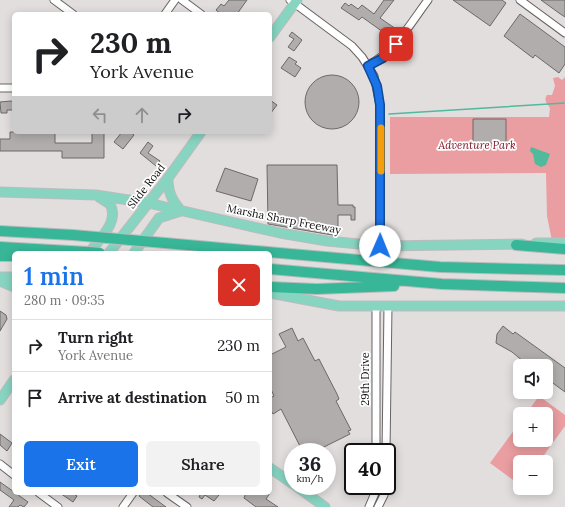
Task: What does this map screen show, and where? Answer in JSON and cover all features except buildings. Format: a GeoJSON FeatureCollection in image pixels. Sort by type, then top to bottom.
{"type":"FeatureCollection","features":[{"type":"Feature","properties":{"kind":"highway"},"geometry":{"type":"LineString","coordinates":[[0,231],[73,235],[257,251]]}},
{"type":"Feature","properties":{"kind":"highway"},"geometry":{"type":"LineString","coordinates":[[516,245],[565,249]]}},
{"type":"Feature","properties":{"kind":"highway"},"geometry":{"type":"LineString","coordinates":[[0,247],[73,251]]}},
{"type":"Feature","properties":{"kind":"highway"},"geometry":{"type":"LineString","coordinates":[[38,251],[44,249]]}},
{"type":"Feature","properties":{"kind":"highway"},"geometry":{"type":"LineString","coordinates":[[272,252],[440,267],[565,270]]}},
{"type":"Feature","properties":{"kind":"highway"},"geometry":{"type":"LineString","coordinates":[[0,256],[12,256]]}},
{"type":"Feature","properties":{"kind":"highway"},"geometry":{"type":"LineString","coordinates":[[272,270],[442,284],[565,288]]}},
{"type":"Feature","properties":{"kind":"highway"},"geometry":{"type":"LineString","coordinates":[[272,287],[317,289],[442,284]]}},
{"type":"Feature","properties":{"kind":"main road"},"geometry":{"type":"LineString","coordinates":[[272,34],[294,1]]}},
{"type":"Feature","properties":{"kind":"main road","name":"Slide Road"},"geometry":{"type":"LineString","coordinates":[[111,251],[168,178],[200,134]]}},
{"type":"Feature","properties":{"kind":"main road"},"geometry":{"type":"LineString","coordinates":[[135,251],[160,218],[181,211],[171,199],[168,190],[168,178]]}},
{"type":"Feature","properties":{"kind":"main road","name":"Marsha Sharp Freeway"},"geometry":{"type":"LineString","coordinates":[[0,192],[96,195],[148,203],[303,237],[380,246],[516,245],[565,242]]}},
{"type":"Feature","properties":{"kind":"main road"},"geometry":{"type":"LineString","coordinates":[[90,251],[112,222],[113,216],[110,204],[96,195]]}},
{"type":"Feature","properties":{"kind":"main road"},"geometry":{"type":"LineString","coordinates":[[0,277],[12,277]]}},
{"type":"Feature","properties":{"kind":"main road"},"geometry":{"type":"LineString","coordinates":[[0,281],[12,286]]}},
{"type":"Feature","properties":{"kind":"main road"},"geometry":{"type":"LineString","coordinates":[[272,293],[339,306],[565,306]]}},
{"type":"Feature","properties":{"kind":"main road"},"geometry":{"type":"LineString","coordinates":[[0,400],[12,384]]}},
{"type":"Feature","properties":{"kind":"main road"},"geometry":{"type":"LineString","coordinates":[[272,469],[284,478]]}},
{"type":"Feature","properties":{"kind":"main road"},"geometry":{"type":"LineString","coordinates":[[307,495],[320,506]]}},
{"type":"Feature","properties":{"kind":"street"},"geometry":{"type":"LineString","coordinates":[[54,0],[70,12]]}},
{"type":"Feature","properties":{"kind":"street"},"geometry":{"type":"LineString","coordinates":[[166,12],[175,0]]}},
{"type":"Feature","properties":{"kind":"street"},"geometry":{"type":"LineString","coordinates":[[182,0],[198,12]]}},
{"type":"Feature","properties":{"kind":"street"},"geometry":{"type":"LineString","coordinates":[[368,66],[383,58],[396,44],[428,0]]}},
{"type":"Feature","properties":{"kind":"street"},"geometry":{"type":"LineString","coordinates":[[520,0],[565,33]]}},
{"type":"Feature","properties":{"kind":"street"},"geometry":{"type":"LineString","coordinates":[[294,1],[357,51],[368,66],[377,86],[380,105],[380,246]]}},
{"type":"Feature","properties":{"kind":"street"},"geometry":{"type":"LineString","coordinates":[[0,88],[12,88]]}},
{"type":"Feature","properties":{"kind":"street","name":"29th Drive"},"geometry":{"type":"LineString","coordinates":[[376,306],[376,443]]}},
{"type":"Feature","properties":{"kind":"street","name":"29th Drive"},"geometry":{"type":"LineString","coordinates":[[386,443],[388,306]]}},
{"type":"Feature","properties":{"kind":"street"},"geometry":{"type":"LineString","coordinates":[[375,364],[386,364]]}},
{"type":"Feature","properties":{"kind":"street"},"geometry":{"type":"LineString","coordinates":[[0,464],[12,473]]}},
{"type":"Feature","properties":{"kind":"street"},"geometry":{"type":"LineString","coordinates":[[42,495],[58,507]]}},
{"type":"Feature","properties":{"kind":"street"},"geometry":{"type":"LineString","coordinates":[[123,507],[132,495]]}},
{"type":"Feature","properties":{"kind":"street"},"geometry":{"type":"LineString","coordinates":[[171,495],[187,507]]}},
{"type":"Feature","properties":{"kind":"street"},"geometry":{"type":"LineString","coordinates":[[369,507],[374,495]]}},
{"type":"Feature","properties":{"kind":"street"},"geometry":{"type":"LineString","coordinates":[[378,507],[384,495]]}},
{"type":"Feature","properties":{"kind":"green space","name":"Adventure Park"},"geometry":{"type":"Polygon","coordinates":[[[558,77],[562,80],[565,77],[565,241],[552,241],[547,216],[546,173],[390,174],[390,117],[549,117],[550,108],[546,101],[546,97],[547,95],[552,95],[555,86],[553,78],[558,77]]]}},
{"type":"Feature","properties":{"kind":"green space"},"geometry":{"type":"Polygon","coordinates":[[[537,399],[543,399],[565,415],[565,426],[553,443],[553,407],[531,407],[537,399]]]}},
{"type":"Feature","properties":{"kind":"green space"},"geometry":{"type":"Polygon","coordinates":[[[513,432],[513,447],[550,447],[544,455],[513,455],[513,480],[490,463],[513,432]]]}},
{"type":"Feature","properties":{"kind":"shaded area"},"geometry":{"type":"Polygon","coordinates":[[[531,147],[550,154],[546,165],[541,167],[535,164],[533,154],[530,151],[531,147]]]}},
{"type":"Feature","properties":{"kind":"waterway"},"geometry":{"type":"LineString","coordinates":[[389,114],[565,103]]}},
{"type":"Feature","properties":{"kind":"slow traffic"},"geometry":{"type":"LineString","coordinates":[[381,128],[381,171]]}},
{"type":"Feature","properties":{"kind":"route"},"geometry":{"type":"LineString","coordinates":[[380,246],[380,105],[374,76],[368,66],[383,58],[396,44]]}}]}
